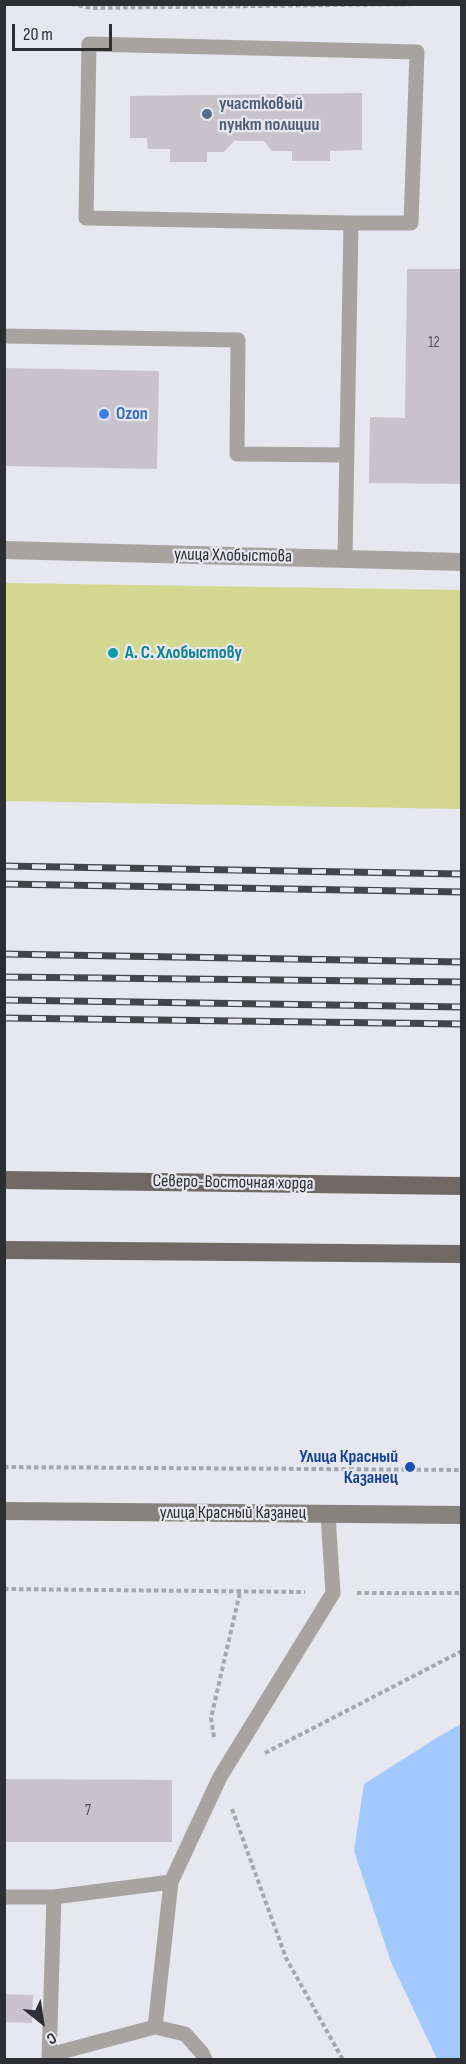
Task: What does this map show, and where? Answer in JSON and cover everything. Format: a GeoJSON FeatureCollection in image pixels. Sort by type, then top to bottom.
{"type":"FeatureCollection","features":[{"type":"Feature","properties":{"kind":"main road","name":"Северо-Восточная хорда"},"geometry":{"type":"LineString","coordinates":[[4,1180],[462,1186]]}},
{"type":"Feature","properties":{"kind":"main road"},"geometry":{"type":"LineString","coordinates":[[4,1250],[462,1254]]}},
{"type":"Feature","properties":{"kind":"street","name":"улица Хлобыстова"},"geometry":{"type":"LineString","coordinates":[[4,550],[462,562]]}},
{"type":"Feature","properties":{"kind":"street","name":"улица Красный Казанец"},"geometry":{"type":"LineString","coordinates":[[4,1511],[462,1515]]}},
{"type":"Feature","properties":{"kind":"lane"},"geometry":{"type":"LineString","coordinates":[[89,44],[417,52],[411,223],[351,222],[86,218],[89,44]]}},
{"type":"Feature","properties":{"kind":"lane"},"geometry":{"type":"LineString","coordinates":[[345,558],[351,222]]}},
{"type":"Feature","properties":{"kind":"lane"},"geometry":{"type":"LineString","coordinates":[[4,336],[238,340],[237,454],[347,455]]}},
{"type":"Feature","properties":{"kind":"lane"},"geometry":{"type":"LineString","coordinates":[[155,2027],[171,1882],[220,1777],[333,1593],[328,1514]]}},
{"type":"Feature","properties":{"kind":"lane"},"geometry":{"type":"LineString","coordinates":[[4,1897],[54,1897],[171,1882]]}},
{"type":"Feature","properties":{"kind":"lane"},"geometry":{"type":"LineString","coordinates":[[54,1897],[49,2057],[155,2027],[185,2034],[205,2060]]}},
{"type":"Feature","properties":{"kind":"path"},"geometry":{"type":"LineString","coordinates":[[71,4],[91,8],[419,4]]}},
{"type":"Feature","properties":{"kind":"path"},"geometry":{"type":"LineString","coordinates":[[4,1467],[462,1470]]}},
{"type":"Feature","properties":{"kind":"path"},"geometry":{"type":"LineString","coordinates":[[4,1589],[462,1593]]}},
{"type":"Feature","properties":{"kind":"path"},"geometry":{"type":"LineString","coordinates":[[240,1592],[211,1718],[220,1777],[286,1958],[343,2060]]}},
{"type":"Feature","properties":{"kind":"path"},"geometry":{"type":"LineString","coordinates":[[262,1755],[462,1651]]}},
{"type":"Feature","properties":{"kind":"green space"},"geometry":{"type":"Polygon","coordinates":[[[5,583],[461,590],[461,809],[5,801],[5,583]]]}},
{"type":"Feature","properties":{"kind":"water"},"geometry":{"type":"Polygon","coordinates":[[[461,1724],[461,2059],[437,2059],[391,1962],[354,1851],[364,1784],[461,1724]]]}},
{"type":"Feature","properties":{"kind":"building"},"geometry":{"type":"Polygon","coordinates":[[[362,93],[362,150],[330,151],[330,161],[292,161],[292,151],[272,151],[264,141],[234,141],[224,152],[207,152],[207,162],[170,162],[170,149],[148,149],[147,138],[130,138],[130,96],[362,93]]]}},
{"type":"Feature","properties":{"kind":"building"},"geometry":{"type":"Polygon","coordinates":[[[407,269],[462,269],[462,484],[369,483],[370,417],[405,418],[407,269]]]}},
{"type":"Feature","properties":{"kind":"building"},"geometry":{"type":"Polygon","coordinates":[[[4,368],[159,371],[157,469],[4,466],[4,368]]]}},
{"type":"Feature","properties":{"kind":"building"},"geometry":{"type":"Polygon","coordinates":[[[4,1779],[172,1780],[172,1842],[4,1842],[4,1779]]]}},
{"type":"Feature","properties":{"kind":"building"},"geometry":{"type":"Polygon","coordinates":[[[4,1994],[33,1995],[32,2023],[4,2022],[4,1994]]]}},
{"type":"Feature","properties":{"kind":"railway"},"geometry":{"type":"LineString","coordinates":[[4,866],[462,874]]}},
{"type":"Feature","properties":{"kind":"railway"},"geometry":{"type":"LineString","coordinates":[[4,884],[462,892]]}},
{"type":"Feature","properties":{"kind":"railway"},"geometry":{"type":"LineString","coordinates":[[4,954],[462,962]]}},
{"type":"Feature","properties":{"kind":"railway"},"geometry":{"type":"LineString","coordinates":[[4,977],[462,982]]}},
{"type":"Feature","properties":{"kind":"railway"},"geometry":{"type":"LineString","coordinates":[[4,1000],[462,1007]]}},
{"type":"Feature","properties":{"kind":"railway"},"geometry":{"type":"LineString","coordinates":[[4,1018],[462,1024]]}},
{"type":"Feature","properties":{"kind":"place","name":"участковый пункт полиции"},"geometry":{"type":"Point","coordinates":[207,114]}},
{"type":"Feature","properties":{"kind":"place","name":"Ozon"},"geometry":{"type":"Point","coordinates":[104,414]}},
{"type":"Feature","properties":{"kind":"place","name":"А. С. Хлобыстову"},"geometry":{"type":"Point","coordinates":[113,653]}},
{"type":"Feature","properties":{"kind":"place","name":"Улица Красный Казанец"},"geometry":{"type":"Point","coordinates":[410,1467]}}]}
